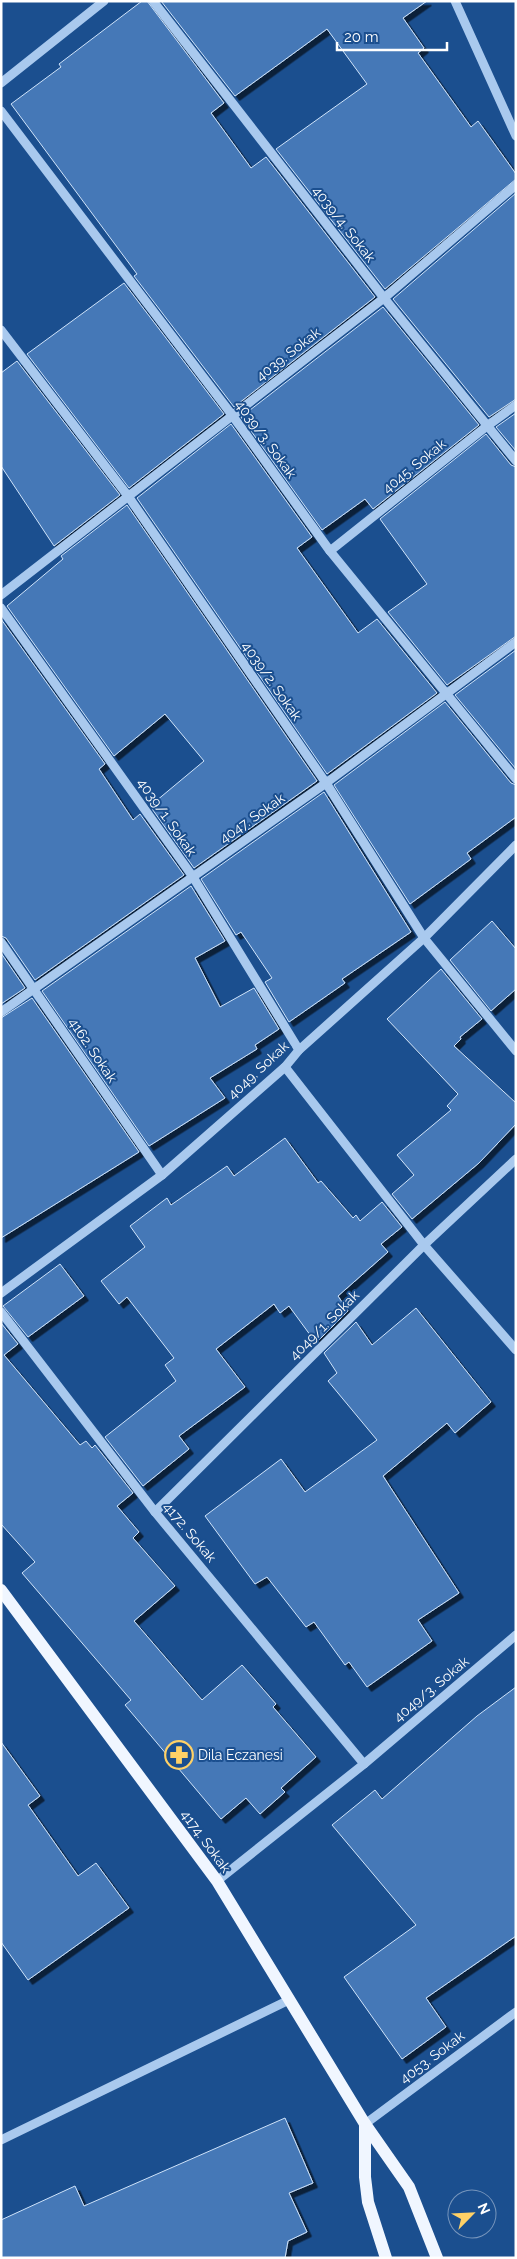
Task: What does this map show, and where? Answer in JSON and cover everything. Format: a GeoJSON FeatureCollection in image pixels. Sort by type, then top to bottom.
{"type":"FeatureCollection","features":[{"type":"Feature","properties":{"kind":"main road","name":"4174. Sokak"},"geometry":{"type":"LineString","coordinates":[[1,1590],[217,1881],[365,2124],[409,2187],[437,2258]]}},
{"type":"Feature","properties":{"kind":"main road"},"geometry":{"type":"LineString","coordinates":[[365,2124],[365,2177],[368,2202],[386,2258]]}},
{"type":"Feature","properties":{"kind":"street"},"geometry":{"type":"LineString","coordinates":[[1,83],[104,1]]}},
{"type":"Feature","properties":{"kind":"street","name":"4039/4. Sokak"},"geometry":{"type":"LineString","coordinates":[[153,1],[384,298],[516,461]]}},
{"type":"Feature","properties":{"kind":"street"},"geometry":{"type":"LineString","coordinates":[[455,1],[516,136]]}},
{"type":"Feature","properties":{"kind":"street","name":"4039/3. Sokak"},"geometry":{"type":"LineString","coordinates":[[1,110],[232,415],[330,551],[516,779]]}},
{"type":"Feature","properties":{"kind":"street","name":"4039. Sokak"},"geometry":{"type":"LineString","coordinates":[[1,595],[384,298],[516,185]]}},
{"type":"Feature","properties":{"kind":"street","name":"4039/2. Sokak"},"geometry":{"type":"LineString","coordinates":[[1,330],[128,496],[326,783],[424,938],[516,1051]]}},
{"type":"Feature","properties":{"kind":"street","name":"4045. Sokak"},"geometry":{"type":"LineString","coordinates":[[330,551],[486,426],[516,405]]}},
{"type":"Feature","properties":{"kind":"street","name":"4039/1. Sokak"},"geometry":{"type":"LineString","coordinates":[[1,608],[193,877],[299,1050]]}},
{"type":"Feature","properties":{"kind":"street","name":"4047. Sokak"},"geometry":{"type":"LineString","coordinates":[[1,1012],[326,783],[516,642]]}},
{"type":"Feature","properties":{"kind":"street","name":"4049. Sokak"},"geometry":{"type":"LineString","coordinates":[[1,1293],[162,1175],[285,1067],[299,1050],[424,938],[516,845]]}},
{"type":"Feature","properties":{"kind":"street","name":"4162. Sokak"},"geometry":{"type":"LineString","coordinates":[[1,942],[162,1175]]}},
{"type":"Feature","properties":{"kind":"street"},"geometry":{"type":"LineString","coordinates":[[285,1067],[424,1245],[516,1350]]}},
{"type":"Feature","properties":{"kind":"street","name":"4049/1. Sokak"},"geometry":{"type":"LineString","coordinates":[[155,1512],[424,1245],[516,1159]]}},
{"type":"Feature","properties":{"kind":"street","name":"4172. Sokak"},"geometry":{"type":"LineString","coordinates":[[1,1312],[155,1512],[364,1764]]}},
{"type":"Feature","properties":{"kind":"street","name":"4049/3. Sokak"},"geometry":{"type":"LineString","coordinates":[[217,1881],[364,1764],[516,1635]]}},
{"type":"Feature","properties":{"kind":"street"},"geometry":{"type":"LineString","coordinates":[[1,2140],[289,2000]]}},
{"type":"Feature","properties":{"kind":"street","name":"4053. Sokak"},"geometry":{"type":"LineString","coordinates":[[365,2124],[516,2012]]}},
{"type":"Feature","properties":{"kind":"building"},"geometry":{"type":"Polygon","coordinates":[[[142,1],[147,1],[224,103],[211,113],[251,168],[266,157],[375,297],[234,407],[134,276],[137,274],[11,104],[61,67],[59,64],[142,1]]]}},
{"type":"Feature","properties":{"kind":"building"},"geometry":{"type":"Polygon","coordinates":[[[161,1],[427,1],[403,18],[424,48],[418,53],[471,127],[478,121],[516,174],[516,179],[385,289],[276,149],[367,84],[327,29],[235,96],[161,1]]]}},
{"type":"Feature","properties":{"kind":"building"},"geometry":{"type":"Polygon","coordinates":[[[516,193],[516,399],[489,417],[393,299],[516,193]]]}},
{"type":"Feature","properties":{"kind":"building"},"geometry":{"type":"Polygon","coordinates":[[[124,283],[224,414],[129,488],[27,354],[124,283]]]}},
{"type":"Feature","properties":{"kind":"building"},"geometry":{"type":"Polygon","coordinates":[[[383,307],[479,425],[373,509],[365,499],[322,530],[241,417],[383,307]]]}},
{"type":"Feature","properties":{"kind":"building"},"geometry":{"type":"Polygon","coordinates":[[[17,361],[120,495],[54,546],[1,466],[1,373],[17,361]]]}},
{"type":"Feature","properties":{"kind":"building"},"geometry":{"type":"Polygon","coordinates":[[[516,413],[516,451],[496,427],[516,413]]]}},
{"type":"Feature","properties":{"kind":"building"},"geometry":{"type":"Polygon","coordinates":[[[231,424],[312,537],[297,548],[358,633],[377,619],[437,693],[327,774],[137,498],[231,424]]]}},
{"type":"Feature","properties":{"kind":"building"},"geometry":{"type":"Polygon","coordinates":[[[486,434],[511,465],[516,467],[516,636],[447,685],[388,612],[427,584],[380,519],[486,434]]]}},
{"type":"Feature","properties":{"kind":"building"},"geometry":{"type":"Polygon","coordinates":[[[127,505],[317,781],[194,868],[150,806],[204,761],[165,714],[114,756],[7,606],[63,559],[61,556],[127,505]]]}},
{"type":"Feature","properties":{"kind":"building"},"geometry":{"type":"Polygon","coordinates":[[[1,619],[105,764],[99,769],[133,820],[140,814],[184,875],[35,980],[6,938],[1,936],[1,619]]]}},
{"type":"Feature","properties":{"kind":"building"},"geometry":{"type":"Polygon","coordinates":[[[516,650],[516,769],[455,695],[516,650]]]}},
{"type":"Feature","properties":{"kind":"building"},"geometry":{"type":"Polygon","coordinates":[[[445,702],[511,783],[516,785],[516,817],[467,853],[471,859],[410,904],[334,785],[445,702]]]}},
{"type":"Feature","properties":{"kind":"building"},"geometry":{"type":"Polygon","coordinates":[[[324,792],[411,932],[342,979],[345,983],[289,1022],[265,982],[272,978],[241,932],[236,935],[201,879],[324,792]]]}},
{"type":"Feature","properties":{"kind":"building"},"geometry":{"type":"Polygon","coordinates":[[[191,886],[225,941],[195,958],[220,1007],[254,988],[279,1029],[255,1045],[257,1049],[210,1078],[225,1098],[149,1146],[42,991],[191,886]]]}},
{"type":"Feature","properties":{"kind":"building"},"geometry":{"type":"Polygon","coordinates":[[[492,921],[516,949],[516,989],[491,1011],[450,960],[492,921]]]}},
{"type":"Feature","properties":{"kind":"building"},"geometry":{"type":"Polygon","coordinates":[[[1,953],[25,988],[1,1004],[1,953]]]}},
{"type":"Feature","properties":{"kind":"building"},"geometry":{"type":"Polygon","coordinates":[[[441,969],[482,1019],[460,1037],[461,1039],[454,1046],[516,1103],[516,1124],[479,1163],[412,1219],[392,1194],[414,1175],[397,1155],[451,1110],[447,1106],[458,1094],[387,1019],[441,969]]]}},
{"type":"Feature","properties":{"kind":"building"},"geometry":{"type":"Polygon","coordinates":[[[32,998],[139,1152],[1,1238],[1,1018],[32,998]]]}},
{"type":"Feature","properties":{"kind":"building"},"geometry":{"type":"Polygon","coordinates":[[[285,1138],[318,1183],[321,1181],[353,1218],[356,1215],[360,1221],[382,1202],[402,1227],[381,1244],[388,1252],[338,1296],[348,1311],[316,1343],[289,1306],[280,1313],[274,1304],[216,1349],[245,1387],[179,1436],[189,1449],[143,1486],[105,1437],[176,1381],[165,1365],[174,1358],[127,1297],[119,1304],[101,1281],[145,1247],[130,1226],[167,1198],[171,1205],[227,1166],[234,1176],[285,1138]]]}},
{"type":"Feature","properties":{"kind":"building"},"geometry":{"type":"Polygon","coordinates":[[[60,1264],[84,1296],[28,1337],[3,1306],[60,1264]]]}},
{"type":"Feature","properties":{"kind":"building"},"geometry":{"type":"Polygon","coordinates":[[[416,1308],[491,1402],[455,1433],[447,1423],[383,1476],[459,1593],[418,1620],[432,1641],[367,1687],[349,1662],[345,1665],[314,1622],[306,1627],[267,1577],[255,1584],[205,1516],[281,1459],[305,1492],[377,1440],[328,1381],[337,1373],[324,1353],[356,1322],[372,1345],[416,1308]]]}},
{"type":"Feature","properties":{"kind":"building"},"geometry":{"type":"Polygon","coordinates":[[[1,1323],[18,1344],[4,1355],[80,1445],[86,1441],[92,1448],[95,1445],[133,1493],[117,1506],[139,1532],[133,1538],[175,1586],[134,1621],[202,1700],[242,1665],[276,1704],[273,1707],[316,1757],[281,1788],[285,1792],[260,1814],[246,1798],[221,1819],[125,1705],[131,1700],[22,1573],[35,1562],[1,1524],[1,1323]]]}},
{"type":"Feature","properties":{"kind":"building"},"geometry":{"type":"Polygon","coordinates":[[[516,1687],[516,1936],[426,1998],[446,2027],[402,2059],[344,1977],[416,1925],[332,1825],[375,1790],[382,1799],[477,1716],[516,1687]]]}},
{"type":"Feature","properties":{"kind":"building"},"geometry":{"type":"Polygon","coordinates":[[[1,1742],[40,1796],[28,1805],[78,1876],[96,1863],[129,1908],[28,1980],[1,1942],[1,1742]]]}},
{"type":"Feature","properties":{"kind":"building"},"geometry":{"type":"Polygon","coordinates":[[[285,2118],[313,2183],[289,2193],[307,2232],[288,2241],[285,2258],[1,2258],[1,2220],[75,2186],[84,2206],[285,2118]]]}},
{"type":"Feature","properties":{"kind":"place","name":"Dila Eczanesi"},"geometry":{"type":"Point","coordinates":[179,1755]}}]}
